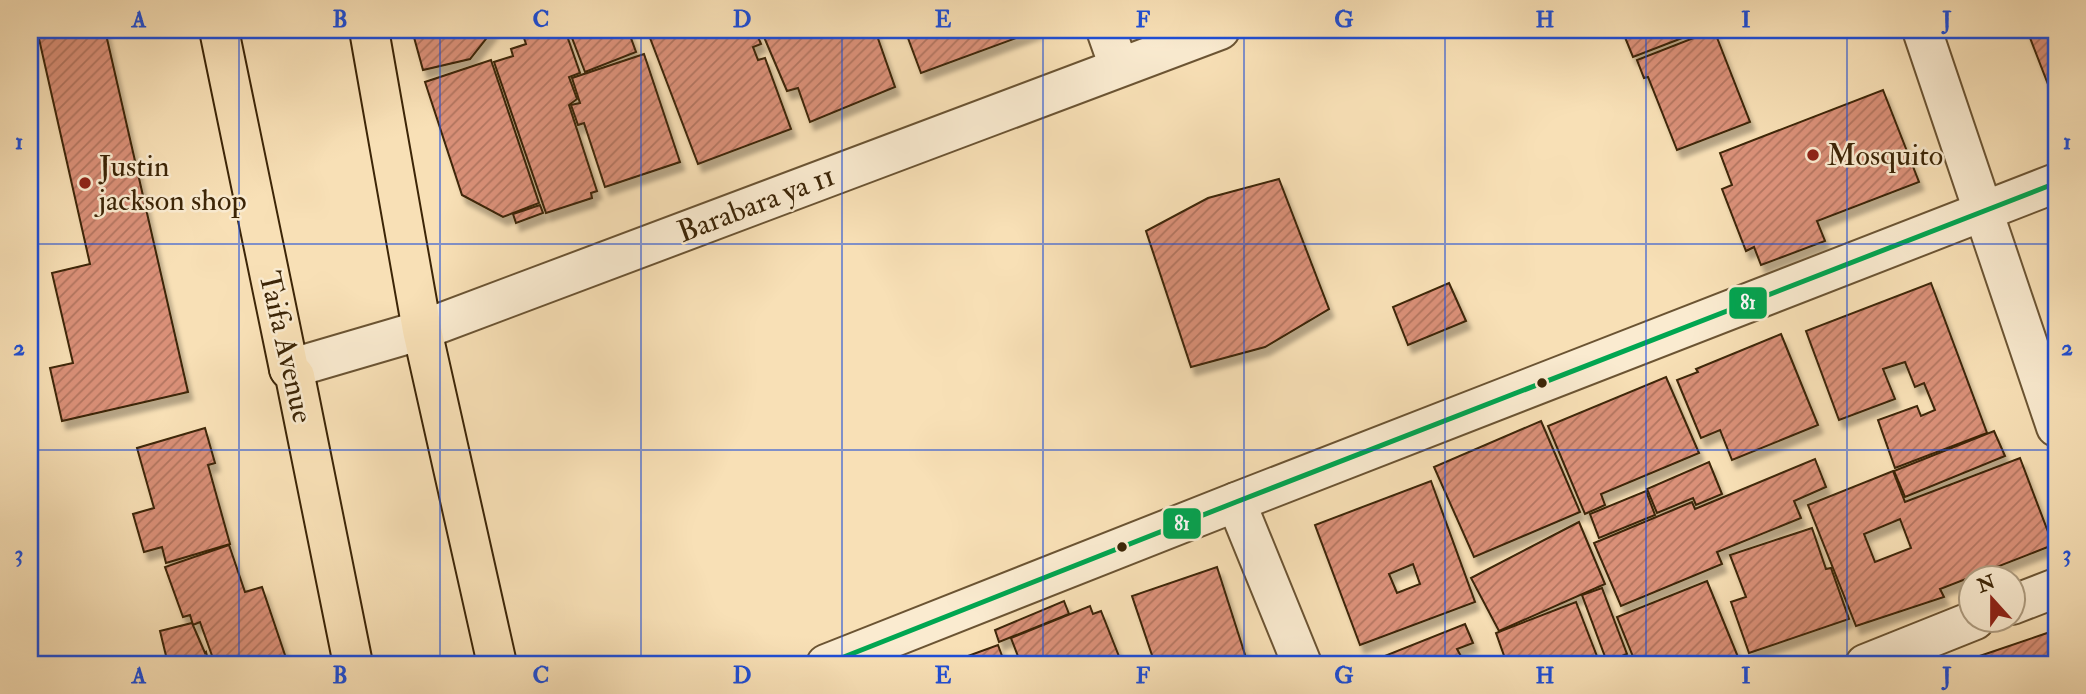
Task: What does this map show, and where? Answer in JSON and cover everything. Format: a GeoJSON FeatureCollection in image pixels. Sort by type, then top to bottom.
{"type":"FeatureCollection","features":[{"type":"Feature","properties":{"kind":"main road","name":"Taifa Avenue"},"geometry":{"type":"LineString","coordinates":[[219,30],[289,369],[295,376],[353,664]]}},
{"type":"Feature","properties":{"kind":"main road"},"geometry":{"type":"LineString","coordinates":[[369,30],[422,330],[497,664]]}},
{"type":"Feature","properties":{"kind":"street"},"geometry":{"type":"LineString","coordinates":[[1106,30],[1119,67]]}},
{"type":"Feature","properties":{"kind":"street","name":"Barabara ya 11"},"geometry":{"type":"LineString","coordinates":[[289,369],[422,330],[1220,30]]}},
{"type":"Feature","properties":{"kind":"street"},"geometry":{"type":"LineString","coordinates":[[1922,30],[2056,428]]}},
{"type":"Feature","properties":{"kind":"street"},"geometry":{"type":"LineString","coordinates":[[826,664],[2056,183]]}},
{"type":"Feature","properties":{"kind":"street"},"geometry":{"type":"LineString","coordinates":[[1236,502],[1302,664]]}},
{"type":"Feature","properties":{"kind":"street"},"geometry":{"type":"LineString","coordinates":[[2026,600],[2056,588]]}},
{"type":"Feature","properties":{"kind":"street"},"geometry":{"type":"LineString","coordinates":[[1865,664],[1956,628]]}},
{"type":"Feature","properties":{"kind":"building"},"geometry":{"type":"Polygon","coordinates":[[[37,30],[105,30],[188,392],[62,421],[50,368],[73,363],[52,273],[90,264],[37,30]]]}},
{"type":"Feature","properties":{"kind":"building"},"geometry":{"type":"Polygon","coordinates":[[[412,30],[493,30],[470,59],[423,70],[412,30]]]}},
{"type":"Feature","properties":{"kind":"building"},"geometry":{"type":"Polygon","coordinates":[[[537,30],[565,30],[580,73],[569,77],[577,99],[569,105],[597,191],[591,193],[592,198],[546,213],[494,62],[513,56],[511,49],[526,44],[523,35],[537,30]]]}},
{"type":"Feature","properties":{"kind":"building"},"geometry":{"type":"Polygon","coordinates":[[[569,30],[628,30],[636,52],[585,72],[569,30]]]}},
{"type":"Feature","properties":{"kind":"building"},"geometry":{"type":"Polygon","coordinates":[[[647,30],[755,30],[761,44],[753,47],[758,60],[765,58],[791,129],[698,164],[647,30]]]}},
{"type":"Feature","properties":{"kind":"building"},"geometry":{"type":"Polygon","coordinates":[[[765,30],[875,30],[895,87],[810,122],[798,88],[787,91],[764,37],[767,36],[765,30]]]}},
{"type":"Feature","properties":{"kind":"building"},"geometry":{"type":"Polygon","coordinates":[[[905,30],[1038,30],[921,73],[905,30]]]}},
{"type":"Feature","properties":{"kind":"building"},"geometry":{"type":"Polygon","coordinates":[[[1622,30],[1703,30],[1633,57],[1622,30]]]}},
{"type":"Feature","properties":{"kind":"building"},"geometry":{"type":"Polygon","coordinates":[[[1714,30],[1750,122],[1677,150],[1648,77],[1644,78],[1637,60],[1714,30]]]}},
{"type":"Feature","properties":{"kind":"building"},"geometry":{"type":"Polygon","coordinates":[[[2027,30],[2056,30],[2056,105],[2027,30]]]}},
{"type":"Feature","properties":{"kind":"building"},"geometry":{"type":"Polygon","coordinates":[[[644,54],[680,162],[605,187],[584,123],[578,125],[571,105],[580,103],[572,78],[644,54]]]}},
{"type":"Feature","properties":{"kind":"building"},"geometry":{"type":"Polygon","coordinates":[[[491,60],[539,203],[503,217],[462,195],[425,82],[491,60]]]}},
{"type":"Feature","properties":{"kind":"building"},"geometry":{"type":"Polygon","coordinates":[[[1883,90],[1919,182],[1817,221],[1825,241],[1761,265],[1754,247],[1746,251],[1722,189],[1732,185],[1720,153],[1883,90]]]}},
{"type":"Feature","properties":{"kind":"building"},"geometry":{"type":"Polygon","coordinates":[[[1279,179],[1329,309],[1265,347],[1191,367],[1146,231],[1208,198],[1279,179]]]}},
{"type":"Feature","properties":{"kind":"building"},"geometry":{"type":"Polygon","coordinates":[[[540,205],[543,213],[516,223],[513,214],[540,205]]]}},
{"type":"Feature","properties":{"kind":"building"},"geometry":{"type":"Polygon","coordinates":[[[1449,283],[1466,321],[1408,345],[1393,307],[1449,283]]]}},
{"type":"Feature","properties":{"kind":"building"},"geometry":{"type":"Polygon","coordinates":[[[1931,283],[1987,433],[1895,468],[1878,420],[1917,406],[1921,416],[1935,410],[1924,383],[1915,387],[1905,362],[1883,369],[1895,399],[1839,420],[1806,331],[1931,283]]]}},
{"type":"Feature","properties":{"kind":"building"},"geometry":{"type":"Polygon","coordinates":[[[1781,334],[1818,425],[1732,460],[1720,430],[1701,438],[1677,380],[1698,372],[1696,369],[1781,334]]]}},
{"type":"Feature","properties":{"kind":"building"},"geometry":{"type":"Polygon","coordinates":[[[1666,377],[1699,453],[1601,494],[1605,505],[1585,514],[1548,426],[1666,377]]]}},
{"type":"Feature","properties":{"kind":"building"},"geometry":{"type":"Polygon","coordinates":[[[1541,421],[1580,512],[1474,557],[1434,467],[1541,421]]]}},
{"type":"Feature","properties":{"kind":"building"},"geometry":{"type":"Polygon","coordinates":[[[205,428],[215,463],[208,465],[230,544],[166,563],[162,547],[144,552],[133,514],[154,508],[137,448],[205,428]]]}},
{"type":"Feature","properties":{"kind":"building"},"geometry":{"type":"Polygon","coordinates":[[[1994,431],[2005,456],[1905,497],[1894,471],[1994,431]]]}},
{"type":"Feature","properties":{"kind":"building"},"geometry":{"type":"Polygon","coordinates":[[[2020,458],[2053,545],[2004,564],[1956,564],[1956,583],[1940,589],[1944,597],[1856,626],[1808,505],[1893,471],[1905,502],[2020,458]],[[1900,519],[1864,534],[1875,562],[1911,548],[1900,519]]]}},
{"type":"Feature","properties":{"kind":"building"},"geometry":{"type":"Polygon","coordinates":[[[1815,459],[1826,487],[1794,501],[1801,518],[1717,552],[1722,564],[1621,606],[1594,543],[1692,502],[1695,509],[1815,459]]]}},
{"type":"Feature","properties":{"kind":"building"},"geometry":{"type":"Polygon","coordinates":[[[1709,462],[1722,494],[1696,505],[1693,498],[1657,513],[1647,489],[1709,462]]]}},
{"type":"Feature","properties":{"kind":"building"},"geometry":{"type":"Polygon","coordinates":[[[1431,481],[1475,602],[1360,645],[1315,525],[1431,481]],[[1413,564],[1389,574],[1397,593],[1420,584],[1413,564]]]}},
{"type":"Feature","properties":{"kind":"building"},"geometry":{"type":"Polygon","coordinates":[[[1646,491],[1655,515],[1599,538],[1590,514],[1646,491]]]}},
{"type":"Feature","properties":{"kind":"building"},"geometry":{"type":"Polygon","coordinates":[[[1579,522],[1605,584],[1499,631],[1471,578],[1579,522]]]}},
{"type":"Feature","properties":{"kind":"building"},"geometry":{"type":"Polygon","coordinates":[[[1812,528],[1826,569],[1831,568],[1849,619],[1749,653],[1731,602],[1746,597],[1730,555],[1812,528]]]}},
{"type":"Feature","properties":{"kind":"building"},"geometry":{"type":"Polygon","coordinates":[[[229,545],[245,592],[262,587],[288,664],[215,664],[200,622],[193,625],[190,615],[183,617],[165,567],[229,545]]]}},
{"type":"Feature","properties":{"kind":"building"},"geometry":{"type":"Polygon","coordinates":[[[1217,567],[1248,664],[1155,664],[1132,596],[1217,567]]]}},
{"type":"Feature","properties":{"kind":"building"},"geometry":{"type":"Polygon","coordinates":[[[1707,581],[1738,657],[1720,664],[1636,664],[1617,617],[1707,581]]]}},
{"type":"Feature","properties":{"kind":"building"},"geometry":{"type":"Polygon","coordinates":[[[1602,588],[1627,654],[1607,662],[1582,595],[1602,588]]]}},
{"type":"Feature","properties":{"kind":"building"},"geometry":{"type":"Polygon","coordinates":[[[1064,601],[1069,614],[999,642],[995,630],[1064,601]]]}},
{"type":"Feature","properties":{"kind":"building"},"geometry":{"type":"Polygon","coordinates":[[[1576,602],[1600,664],[1507,664],[1496,633],[1576,602]]]}},
{"type":"Feature","properties":{"kind":"building"},"geometry":{"type":"Polygon","coordinates":[[[1090,606],[1093,614],[1101,611],[1122,664],[1021,664],[1011,638],[1090,606]]]}},
{"type":"Feature","properties":{"kind":"building"},"geometry":{"type":"Polygon","coordinates":[[[192,623],[209,664],[168,664],[160,631],[192,623]]]}},
{"type":"Feature","properties":{"kind":"building"},"geometry":{"type":"Polygon","coordinates":[[[1465,624],[1473,643],[1457,649],[1462,658],[1447,664],[1384,664],[1382,657],[1465,624]]]}},
{"type":"Feature","properties":{"kind":"building"},"geometry":{"type":"Polygon","coordinates":[[[2056,630],[2056,664],[1966,664],[1965,661],[2056,630]]]}},
{"type":"Feature","properties":{"kind":"building"},"geometry":{"type":"Polygon","coordinates":[[[998,645],[1005,664],[946,664],[998,645]]]}},
{"type":"Feature","properties":{"kind":"building"},"geometry":{"type":"Polygon","coordinates":[[[1626,655],[1630,664],[1606,664],[1626,655]]]}},
{"type":"Feature","properties":{"kind":"transit line","name":"81"},"geometry":{"type":"LineString","coordinates":[[826,664],[2056,183]]}},
{"type":"Feature","properties":{"kind":"place","name":"Mosquito"},"geometry":{"type":"Point","coordinates":[1813,155]}},
{"type":"Feature","properties":{"kind":"place","name":"Justin jackson shop"},"geometry":{"type":"Point","coordinates":[85,183]}}]}
